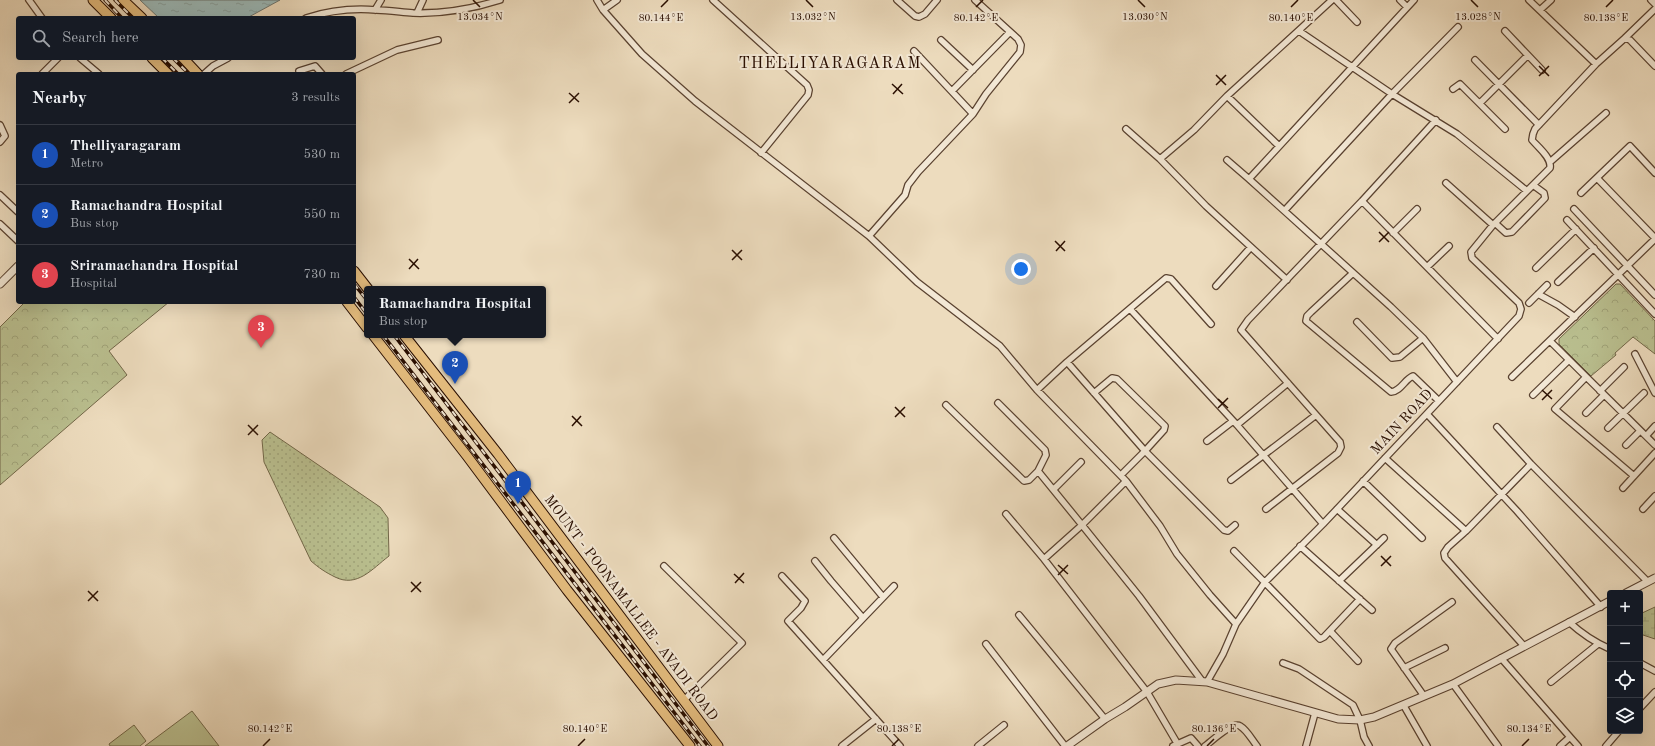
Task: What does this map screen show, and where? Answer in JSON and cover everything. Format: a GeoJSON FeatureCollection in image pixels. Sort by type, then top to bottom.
{"type":"FeatureCollection","features":[{"type":"Feature","properties":{"kind":"main road"},"geometry":{"type":"LineString","coordinates":[[93,0],[109,16]]}},
{"type":"Feature","properties":{"kind":"main road"},"geometry":{"type":"LineString","coordinates":[[123,0],[140,16]]}},
{"type":"Feature","properties":{"kind":"main road"},"geometry":{"type":"LineString","coordinates":[[154,60],[166,72]]}},
{"type":"Feature","properties":{"kind":"main road"},"geometry":{"type":"LineString","coordinates":[[185,60],[196,72]]}},
{"type":"Feature","properties":{"kind":"main road"},"geometry":{"type":"LineString","coordinates":[[356,274],[366,286]]}},
{"type":"Feature","properties":{"kind":"main road"},"geometry":{"type":"LineString","coordinates":[[349,304],[364,324]]}},
{"type":"Feature","properties":{"kind":"main road"},"geometry":{"type":"LineString","coordinates":[[375,338],[567,590],[690,746]]}},
{"type":"Feature","properties":{"kind":"main road","name":"MOUNT - POONAMALLEE - AVADI ROAD"},"geometry":{"type":"LineString","coordinates":[[406,338],[498,454],[718,746]]}},
{"type":"Feature","properties":{"kind":"street"},"geometry":{"type":"LineString","coordinates":[[29,0],[41,16]]}},
{"type":"Feature","properties":{"kind":"street"},"geometry":{"type":"LineString","coordinates":[[375,10],[382,0]]}},
{"type":"Feature","properties":{"kind":"street"},"geometry":{"type":"LineString","coordinates":[[417,13],[423,0]]}},
{"type":"Feature","properties":{"kind":"street"},"geometry":{"type":"LineString","coordinates":[[321,16],[349,10],[417,13],[452,11],[481,6],[500,0]]}},
{"type":"Feature","properties":{"kind":"street"},"geometry":{"type":"LineString","coordinates":[[597,0],[603,10],[642,54],[695,101],[869,236],[917,282],[1000,346],[1037,390],[1121,475],[1152,514],[1177,554],[1236,624]]}},
{"type":"Feature","properties":{"kind":"street"},"geometry":{"type":"LineString","coordinates":[[603,10],[617,0]]}},
{"type":"Feature","properties":{"kind":"street"},"geometry":{"type":"LineString","coordinates":[[713,0],[807,85],[809,90],[808,95],[761,152]]}},
{"type":"Feature","properties":{"kind":"street"},"geometry":{"type":"LineString","coordinates":[[897,0],[915,16],[919,17],[925,14],[937,0]]}},
{"type":"Feature","properties":{"kind":"street"},"geometry":{"type":"LineString","coordinates":[[869,236],[905,195],[908,185],[918,172],[973,114],[986,94],[1020,52],[1020,42],[975,0]]}},
{"type":"Feature","properties":{"kind":"street"},"geometry":{"type":"LineString","coordinates":[[1160,158],[1194,130],[1227,96],[1332,0]]}},
{"type":"Feature","properties":{"kind":"street"},"geometry":{"type":"LineString","coordinates":[[1336,0],[1358,22]]}},
{"type":"Feature","properties":{"kind":"street"},"geometry":{"type":"LineString","coordinates":[[1400,0],[1407,8]]}},
{"type":"Feature","properties":{"kind":"street"},"geometry":{"type":"LineString","coordinates":[[1249,179],[1414,0]]}},
{"type":"Feature","properties":{"kind":"street"},"geometry":{"type":"LineString","coordinates":[[1530,0],[1596,64]]}},
{"type":"Feature","properties":{"kind":"street"},"geometry":{"type":"LineString","coordinates":[[1540,10],[1551,0]]}},
{"type":"Feature","properties":{"kind":"street"},"geometry":{"type":"LineString","coordinates":[[1651,0],[1655,4]]}},
{"type":"Feature","properties":{"kind":"street"},"geometry":{"type":"LineString","coordinates":[[1550,162],[1532,140],[1533,134],[1539,125],[1596,64],[1655,9]]}},
{"type":"Feature","properties":{"kind":"street"},"geometry":{"type":"LineString","coordinates":[[1286,210],[1392,94],[1458,27]]}},
{"type":"Feature","properties":{"kind":"street"},"geometry":{"type":"LineString","coordinates":[[1299,31],[1352,68],[1457,134],[1527,191]]}},
{"type":"Feature","properties":{"kind":"street"},"geometry":{"type":"LineString","coordinates":[[1505,31],[1527,56],[1542,70]]}},
{"type":"Feature","properties":{"kind":"street"},"geometry":{"type":"LineString","coordinates":[[952,91],[1010,32]]}},
{"type":"Feature","properties":{"kind":"street"},"geometry":{"type":"LineString","coordinates":[[1625,38],[1630,40],[1655,66]]}},
{"type":"Feature","properties":{"kind":"street"},"geometry":{"type":"LineString","coordinates":[[350,72],[397,50],[438,40]]}},
{"type":"Feature","properties":{"kind":"street"},"geometry":{"type":"LineString","coordinates":[[941,40],[973,70]]}},
{"type":"Feature","properties":{"kind":"street"},"geometry":{"type":"LineString","coordinates":[[914,51],[973,114]]}},
{"type":"Feature","properties":{"kind":"street"},"geometry":{"type":"LineString","coordinates":[[1480,103],[1527,56]]}},
{"type":"Feature","properties":{"kind":"street"},"geometry":{"type":"LineString","coordinates":[[44,72],[56,60]]}},
{"type":"Feature","properties":{"kind":"street"},"geometry":{"type":"LineString","coordinates":[[82,60],[97,72]]}},
{"type":"Feature","properties":{"kind":"street"},"geometry":{"type":"LineString","coordinates":[[206,72],[213,66],[224,60]]}},
{"type":"Feature","properties":{"kind":"street"},"geometry":{"type":"LineString","coordinates":[[1475,60],[1539,125]]}},
{"type":"Feature","properties":{"kind":"street"},"geometry":{"type":"LineString","coordinates":[[299,71],[315,66],[320,72]]}},
{"type":"Feature","properties":{"kind":"street"},"geometry":{"type":"LineString","coordinates":[[1453,89],[1460,84],[1505,129]]}},
{"type":"Feature","properties":{"kind":"street"},"geometry":{"type":"LineString","coordinates":[[1227,96],[1279,146]]}},
{"type":"Feature","properties":{"kind":"street","name":"MAIN ROAD"},"geometry":{"type":"LineString","coordinates":[[1205,681],[1223,654],[1236,624],[1265,582],[1323,524],[1519,316],[1521,309],[1519,303],[1472,258],[1471,252],[1494,224],[1550,168],[1550,162],[1606,113]]}},
{"type":"Feature","properties":{"kind":"street"},"geometry":{"type":"LineString","coordinates":[[1266,510],[1340,450],[1340,442],[1241,330],[1248,320],[1362,201],[1436,120]]}},
{"type":"Feature","properties":{"kind":"street"},"geometry":{"type":"LineString","coordinates":[[0,125],[5,136],[0,142]]}},
{"type":"Feature","properties":{"kind":"street"},"geometry":{"type":"LineString","coordinates":[[1126,129],[1160,158],[1183,184],[1287,280]]}},
{"type":"Feature","properties":{"kind":"street"},"geometry":{"type":"LineString","coordinates":[[1582,193],[1630,146],[1655,172]]}},
{"type":"Feature","properties":{"kind":"street"},"geometry":{"type":"LineString","coordinates":[[1227,160],[1286,210],[1353,274],[1391,307],[1423,338],[1457,382]]}},
{"type":"Feature","properties":{"kind":"street"},"geometry":{"type":"LineString","coordinates":[[1512,377],[1655,238],[1597,178]]}},
{"type":"Feature","properties":{"kind":"street"},"geometry":{"type":"LineString","coordinates":[[1446,183],[1506,233],[1512,232],[1545,198],[1544,193],[1533,185]]}},
{"type":"Feature","properties":{"kind":"street"},"geometry":{"type":"LineString","coordinates":[[0,195],[16,210]]}},
{"type":"Feature","properties":{"kind":"street"},"geometry":{"type":"LineString","coordinates":[[1362,201],[1498,339]]}},
{"type":"Feature","properties":{"kind":"street"},"geometry":{"type":"LineString","coordinates":[[1393,233],[1417,209]]}},
{"type":"Feature","properties":{"kind":"street"},"geometry":{"type":"LineString","coordinates":[[1574,209],[1655,295]]}},
{"type":"Feature","properties":{"kind":"street"},"geometry":{"type":"LineString","coordinates":[[1567,220],[1655,314]]}},
{"type":"Feature","properties":{"kind":"street"},"geometry":{"type":"LineString","coordinates":[[0,224],[16,239]]}},
{"type":"Feature","properties":{"kind":"street"},"geometry":{"type":"LineString","coordinates":[[1536,268],[1576,229]]}},
{"type":"Feature","properties":{"kind":"street"},"geometry":{"type":"LineString","coordinates":[[1427,266],[1448,246]]}},
{"type":"Feature","properties":{"kind":"street"},"geometry":{"type":"LineString","coordinates":[[1216,286],[1252,247]]}},
{"type":"Feature","properties":{"kind":"street"},"geometry":{"type":"LineString","coordinates":[[1558,282],[1594,248]]}},
{"type":"Feature","properties":{"kind":"street"},"geometry":{"type":"LineString","coordinates":[[0,284],[16,268]]}},
{"type":"Feature","properties":{"kind":"street"},"geometry":{"type":"LineString","coordinates":[[1353,274],[1311,312],[1307,316],[1306,321],[1392,392],[1397,390],[1413,376],[1439,400]]}},
{"type":"Feature","properties":{"kind":"street"},"geometry":{"type":"LineString","coordinates":[[1037,390],[1163,279],[1168,278],[1211,324]]}},
{"type":"Feature","properties":{"kind":"street"},"geometry":{"type":"LineString","coordinates":[[1529,303],[1546,285]]}},
{"type":"Feature","properties":{"kind":"street"},"geometry":{"type":"LineString","coordinates":[[1538,294],[1575,317]]}},
{"type":"Feature","properties":{"kind":"street"},"geometry":{"type":"LineString","coordinates":[[1130,309],[1235,423],[1323,524]]}},
{"type":"Feature","properties":{"kind":"street"},"geometry":{"type":"LineString","coordinates":[[1357,322],[1392,358],[1400,356],[1423,338]]}},
{"type":"Feature","properties":{"kind":"street"},"geometry":{"type":"LineString","coordinates":[[1550,341],[1655,445]]}},
{"type":"Feature","properties":{"kind":"street"},"geometry":{"type":"LineString","coordinates":[[1635,354],[1655,392]]}},
{"type":"Feature","properties":{"kind":"street"},"geometry":{"type":"LineString","coordinates":[[1533,395],[1569,360]]}},
{"type":"Feature","properties":{"kind":"street"},"geometry":{"type":"LineString","coordinates":[[1067,362],[1145,451],[1224,530],[1228,531],[1235,525]]}},
{"type":"Feature","properties":{"kind":"street"},"geometry":{"type":"LineString","coordinates":[[1586,413],[1624,367]]}},
{"type":"Feature","properties":{"kind":"street"},"geometry":{"type":"LineString","coordinates":[[1586,377],[1555,409],[1634,476]]}},
{"type":"Feature","properties":{"kind":"street"},"geometry":{"type":"LineString","coordinates":[[1094,393],[1110,380],[1115,378],[1163,423],[1164,430],[1121,475]]}},
{"type":"Feature","properties":{"kind":"street"},"geometry":{"type":"LineString","coordinates":[[1207,441],[1235,423],[1288,383]]}},
{"type":"Feature","properties":{"kind":"street"},"geometry":{"type":"LineString","coordinates":[[1608,428],[1644,393]]}},
{"type":"Feature","properties":{"kind":"street"},"geometry":{"type":"LineString","coordinates":[[946,405],[1022,480],[1027,481],[1038,471],[1046,455],[1045,450],[998,403]]}},
{"type":"Feature","properties":{"kind":"street"},"geometry":{"type":"LineString","coordinates":[[1427,414],[1561,559],[1601,606]]}},
{"type":"Feature","properties":{"kind":"street"},"geometry":{"type":"LineString","coordinates":[[1231,480],[1316,415]]}},
{"type":"Feature","properties":{"kind":"street"},"geometry":{"type":"LineString","coordinates":[[1646,436],[1655,426]]}},
{"type":"Feature","properties":{"kind":"street"},"geometry":{"type":"LineString","coordinates":[[1497,427],[1531,464],[1647,581]]}},
{"type":"Feature","properties":{"kind":"street"},"geometry":{"type":"LineString","coordinates":[[1626,445],[1640,431]]}},
{"type":"Feature","properties":{"kind":"street"},"geometry":{"type":"LineString","coordinates":[[1623,488],[1655,453]]}},
{"type":"Feature","properties":{"kind":"street"},"geometry":{"type":"LineString","coordinates":[[1385,458],[1466,531]]}},
{"type":"Feature","properties":{"kind":"street"},"geometry":{"type":"LineString","coordinates":[[1054,489],[1081,462]]}},
{"type":"Feature","properties":{"kind":"street"},"geometry":{"type":"LineString","coordinates":[[1524,646],[1445,558],[1445,550],[1502,496],[1531,464]]}},
{"type":"Feature","properties":{"kind":"street"},"geometry":{"type":"LineString","coordinates":[[1038,471],[1054,489],[1205,681]]}},
{"type":"Feature","properties":{"kind":"street"},"geometry":{"type":"LineString","coordinates":[[1044,558],[1082,525],[1126,481]]}},
{"type":"Feature","properties":{"kind":"street"},"geometry":{"type":"LineString","coordinates":[[1363,481],[1422,538]]}},
{"type":"Feature","properties":{"kind":"street"},"geometry":{"type":"LineString","coordinates":[[1643,509],[1655,496]]}},
{"type":"Feature","properties":{"kind":"street"},"geometry":{"type":"LineString","coordinates":[[1337,509],[1377,545]]}},
{"type":"Feature","properties":{"kind":"street"},"geometry":{"type":"LineString","coordinates":[[1006,514],[1044,558],[1147,692],[1175,744],[1191,738],[1198,746]]}},
{"type":"Feature","properties":{"kind":"street"},"geometry":{"type":"LineString","coordinates":[[834,538],[883,598]]}},
{"type":"Feature","properties":{"kind":"street"},"geometry":{"type":"LineString","coordinates":[[1339,581],[1384,538]]}},
{"type":"Feature","properties":{"kind":"street"},"geometry":{"type":"LineString","coordinates":[[1300,546],[1372,610]]}},
{"type":"Feature","properties":{"kind":"street"},"geometry":{"type":"LineString","coordinates":[[1234,551],[1317,638],[1322,638],[1330,631],[1360,599]]}},
{"type":"Feature","properties":{"kind":"street"},"geometry":{"type":"LineString","coordinates":[[815,560],[830,581],[864,618]]}},
{"type":"Feature","properties":{"kind":"street"},"geometry":{"type":"LineString","coordinates":[[664,566],[742,643],[683,701]]}},
{"type":"Feature","properties":{"kind":"street"},"geometry":{"type":"LineString","coordinates":[[782,576],[805,601],[801,608],[788,621],[900,746]]}},
{"type":"Feature","properties":{"kind":"street"},"geometry":{"type":"LineString","coordinates":[[1631,590],[1655,578]]}},
{"type":"Feature","properties":{"kind":"street"},"geometry":{"type":"LineString","coordinates":[[823,660],[894,586]]}},
{"type":"Feature","properties":{"kind":"street"},"geometry":{"type":"LineString","coordinates":[[1424,696],[1391,649],[1393,645],[1452,602]]}},
{"type":"Feature","properties":{"kind":"street"},"geometry":{"type":"LineString","coordinates":[[986,644],[1066,746],[1158,684],[1176,680],[1205,681],[1338,719],[1360,720],[1374,717],[1404,706],[1453,684],[1607,603]]}},
{"type":"Feature","properties":{"kind":"street"},"geometry":{"type":"LineString","coordinates":[[1019,614],[1105,719]]}},
{"type":"Feature","properties":{"kind":"street"},"geometry":{"type":"LineString","coordinates":[[1569,622],[1583,634],[1598,644],[1607,648]]}},
{"type":"Feature","properties":{"kind":"street"},"geometry":{"type":"LineString","coordinates":[[1330,631],[1358,661]]}},
{"type":"Feature","properties":{"kind":"street"},"geometry":{"type":"LineString","coordinates":[[1551,682],[1598,644]]}},
{"type":"Feature","properties":{"kind":"street"},"geometry":{"type":"LineString","coordinates":[[1404,668],[1445,648]]}},
{"type":"Feature","properties":{"kind":"street"},"geometry":{"type":"LineString","coordinates":[[1501,658],[1578,746]]}},
{"type":"Feature","properties":{"kind":"street"},"geometry":{"type":"LineString","coordinates":[[1283,663],[1299,669],[1353,705],[1369,746]]}},
{"type":"Feature","properties":{"kind":"street"},"geometry":{"type":"LineString","coordinates":[[1643,665],[1655,671]]}},
{"type":"Feature","properties":{"kind":"street"},"geometry":{"type":"LineString","coordinates":[[1453,684],[1498,746]]}},
{"type":"Feature","properties":{"kind":"street"},"geometry":{"type":"LineString","coordinates":[[1643,705],[1655,692]]}},
{"type":"Feature","properties":{"kind":"street"},"geometry":{"type":"LineString","coordinates":[[1404,706],[1427,746]]}},
{"type":"Feature","properties":{"kind":"street"},"geometry":{"type":"LineString","coordinates":[[1306,746],[1315,713]]}},
{"type":"Feature","properties":{"kind":"street"},"geometry":{"type":"LineString","coordinates":[[842,746],[876,719]]}},
{"type":"Feature","properties":{"kind":"street"},"geometry":{"type":"LineString","coordinates":[[1205,746],[1237,724],[1242,726],[1257,746]]}},
{"type":"Feature","properties":{"kind":"street"},"geometry":{"type":"LineString","coordinates":[[978,746],[1004,725]]}},
{"type":"Feature","properties":{"kind":"street"},"geometry":{"type":"LineString","coordinates":[[1606,746],[1616,734]]}},
{"type":"Feature","properties":{"kind":"street"},"geometry":{"type":"LineString","coordinates":[[1560,746],[1570,736]]}},
{"type":"Feature","properties":{"kind":"green space"},"geometry":{"type":"Polygon","coordinates":[[[1616,284],[1620,284],[1655,321],[1655,354],[1633,337],[1615,353],[1616,355],[1591,376],[1559,344],[1559,339],[1616,284]]]}},
{"type":"Feature","properties":{"kind":"green space"},"geometry":{"type":"Polygon","coordinates":[[[23,304],[167,304],[109,351],[127,375],[0,485],[0,327],[23,304]]]}},
{"type":"Feature","properties":{"kind":"green space"},"geometry":{"type":"Polygon","coordinates":[[[270,432],[380,507],[388,518],[389,556],[364,576],[357,579],[343,580],[322,570],[311,561],[264,462],[262,440],[270,432]]]}},
{"type":"Feature","properties":{"kind":"green space"},"geometry":{"type":"Polygon","coordinates":[[[1655,607],[1655,639],[1643,635],[1643,613],[1655,607]]]}},
{"type":"Feature","properties":{"kind":"green space"},"geometry":{"type":"Polygon","coordinates":[[[192,711],[219,746],[145,746],[192,711]]]}},
{"type":"Feature","properties":{"kind":"green space"},"geometry":{"type":"Polygon","coordinates":[[[134,725],[146,741],[140,746],[110,746],[109,744],[134,725]]]}},
{"type":"Feature","properties":{"kind":"water"},"geometry":{"type":"Polygon","coordinates":[[[140,0],[280,0],[251,16],[157,16],[140,0]]]}},
{"type":"Feature","properties":{"kind":"railway"},"geometry":{"type":"LineString","coordinates":[[105,0],[120,16]]}},
{"type":"Feature","properties":{"kind":"railway"},"geometry":{"type":"LineString","coordinates":[[115,0],[131,16]]}},
{"type":"Feature","properties":{"kind":"railway"},"geometry":{"type":"LineString","coordinates":[[164,60],[176,72]]}},
{"type":"Feature","properties":{"kind":"railway"},"geometry":{"type":"LineString","coordinates":[[175,60],[187,72]]}},
{"type":"Feature","properties":{"kind":"railway"},"geometry":{"type":"LineString","coordinates":[[356,286],[364,296]]}},
{"type":"Feature","properties":{"kind":"railway"},"geometry":{"type":"LineString","coordinates":[[356,300],[364,310]]}},
{"type":"Feature","properties":{"kind":"railway"},"geometry":{"type":"LineString","coordinates":[[385,338],[700,746]]}},
{"type":"Feature","properties":{"kind":"railway"},"geometry":{"type":"LineString","coordinates":[[396,338],[708,746]]}},
{"type":"Feature","properties":{"kind":"place","name":"Sriramachandra Hospital"},"geometry":{"type":"Point","coordinates":[261,348]}},
{"type":"Feature","properties":{"kind":"place","name":"Ramachandra Hospital"},"geometry":{"type":"Point","coordinates":[455,384]}},
{"type":"Feature","properties":{"kind":"place","name":"Thelliyaragaram"},"geometry":{"type":"Point","coordinates":[518,504]}},
{"type":"Feature","properties":{"kind":"district","name":"THELLIYARAGARAM"},"geometry":{"type":"Point","coordinates":[830,64]}}]}
